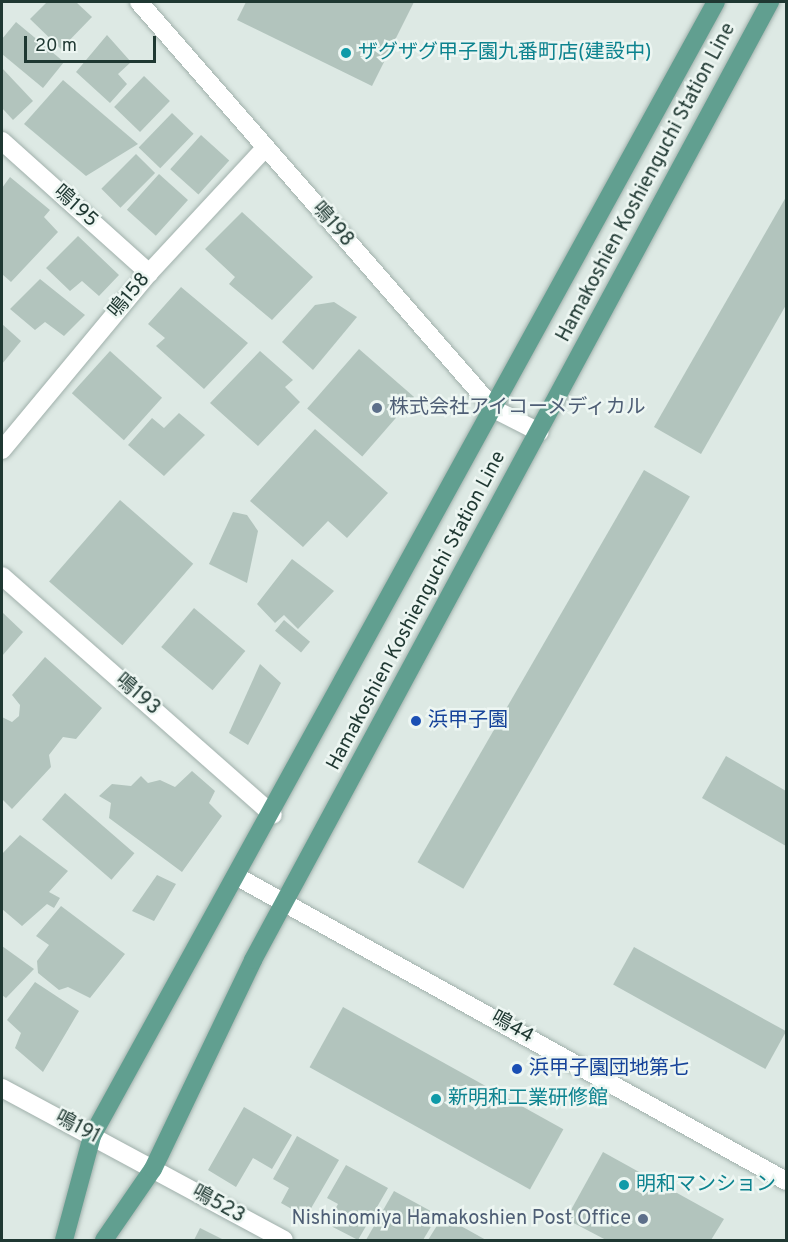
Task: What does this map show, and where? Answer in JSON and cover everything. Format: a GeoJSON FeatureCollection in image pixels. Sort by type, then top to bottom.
{"type":"FeatureCollection","features":[{"type":"Feature","properties":{"kind":"main road","name":"Hamakoshien Koshienguchi Station Line"},"geometry":{"type":"LineString","coordinates":[[64,1240],[92,1136],[236,876],[273,815],[716,2]]}},
{"type":"Feature","properties":{"kind":"main road","name":"Hamakoshien Koshienguchi Station Line"},"geometry":{"type":"LineString","coordinates":[[104,1240],[153,1169],[283,903],[770,2]]}},
{"type":"Feature","properties":{"kind":"street","name":"鳴198"},"geometry":{"type":"LineString","coordinates":[[139,2],[495,409],[539,432]]}},
{"type":"Feature","properties":{"kind":"street","name":"鳴195"},"geometry":{"type":"LineString","coordinates":[[2,141],[149,273]]}},
{"type":"Feature","properties":{"kind":"street","name":"鳴158"},"geometry":{"type":"LineString","coordinates":[[2,450],[149,273],[265,148]]}},
{"type":"Feature","properties":{"kind":"street","name":"鳴193"},"geometry":{"type":"LineString","coordinates":[[2,576],[273,815]]}},
{"type":"Feature","properties":{"kind":"street","name":"鳴44"},"geometry":{"type":"LineString","coordinates":[[236,876],[786,1181]]}},
{"type":"Feature","properties":{"kind":"street","name":"鳴191"},"geometry":{"type":"LineString","coordinates":[[2,1088],[153,1169]]}},
{"type":"Feature","properties":{"kind":"street","name":"鳴523"},"geometry":{"type":"LineString","coordinates":[[153,1169],[284,1240]]}},
{"type":"Feature","properties":{"kind":"building"},"geometry":{"type":"Polygon","coordinates":[[[47,2],[76,2],[92,17],[61,49],[30,19],[47,2]]]}},
{"type":"Feature","properties":{"kind":"building","name":"ザグザグ甲子園九番町店(建設中)"},"geometry":{"type":"Polygon","coordinates":[[[246,2],[414,2],[372,86],[237,20],[246,2]]]}},
{"type":"Feature","properties":{"kind":"building"},"geometry":{"type":"Polygon","coordinates":[[[16,22],[64,62],[43,88],[2,54],[2,39],[16,22]]]}},
{"type":"Feature","properties":{"kind":"building"},"geometry":{"type":"Polygon","coordinates":[[[107,35],[131,62],[118,74],[127,84],[110,103],[76,72],[107,35]]]}},
{"type":"Feature","properties":{"kind":"building"},"geometry":{"type":"Polygon","coordinates":[[[2,68],[33,101],[13,120],[2,108],[2,68]]]}},
{"type":"Feature","properties":{"kind":"building"},"geometry":{"type":"Polygon","coordinates":[[[144,76],[170,101],[140,132],[114,107],[144,76]]]}},
{"type":"Feature","properties":{"kind":"building"},"geometry":{"type":"Polygon","coordinates":[[[63,80],[138,144],[86,176],[24,124],[63,80]]]}},
{"type":"Feature","properties":{"kind":"building"},"geometry":{"type":"Polygon","coordinates":[[[172,113],[194,134],[160,168],[139,148],[172,113]]]}},
{"type":"Feature","properties":{"kind":"building"},"geometry":{"type":"Polygon","coordinates":[[[201,135],[229,160],[198,195],[170,169],[201,135]]]}},
{"type":"Feature","properties":{"kind":"building"},"geometry":{"type":"Polygon","coordinates":[[[136,154],[155,173],[120,208],[101,189],[136,154]]]}},
{"type":"Feature","properties":{"kind":"building"},"geometry":{"type":"Polygon","coordinates":[[[159,174],[188,200],[156,236],[127,210],[159,174]]]}},
{"type":"Feature","properties":{"kind":"building"},"geometry":{"type":"Polygon","coordinates":[[[10,177],[50,210],[44,217],[58,232],[11,282],[2,274],[2,188],[10,177]]]}},
{"type":"Feature","properties":{"kind":"building"},"geometry":{"type":"Polygon","coordinates":[[[786,197],[786,305],[701,454],[654,427],[786,197]]]}},
{"type":"Feature","properties":{"kind":"building"},"geometry":{"type":"Polygon","coordinates":[[[242,212],[313,277],[272,320],[229,284],[235,277],[205,249],[242,212]]]}},
{"type":"Feature","properties":{"kind":"building"},"geometry":{"type":"Polygon","coordinates":[[[78,236],[119,275],[99,296],[82,281],[70,291],[46,268],[78,236]]]}},
{"type":"Feature","properties":{"kind":"building"},"geometry":{"type":"Polygon","coordinates":[[[40,279],[85,315],[64,336],[45,322],[35,330],[10,309],[40,279]]]}},
{"type":"Feature","properties":{"kind":"building"},"geometry":{"type":"Polygon","coordinates":[[[181,287],[248,343],[204,389],[156,346],[165,338],[148,324],[181,287]]]}},
{"type":"Feature","properties":{"kind":"building"},"geometry":{"type":"Polygon","coordinates":[[[334,302],[357,317],[313,370],[282,342],[315,305],[334,302]]]}},
{"type":"Feature","properties":{"kind":"building"},"geometry":{"type":"Polygon","coordinates":[[[2,324],[21,341],[2,364],[2,324]]]}},
{"type":"Feature","properties":{"kind":"building"},"geometry":{"type":"Polygon","coordinates":[[[359,349],[414,397],[362,457],[307,409],[359,349]]]}},
{"type":"Feature","properties":{"kind":"building"},"geometry":{"type":"Polygon","coordinates":[[[110,351],[162,398],[124,440],[72,393],[110,351]]]}},
{"type":"Feature","properties":{"kind":"building"},"geometry":{"type":"Polygon","coordinates":[[[260,351],[293,380],[285,387],[300,402],[258,446],[210,403],[260,351]]]}},
{"type":"Feature","properties":{"kind":"building"},"geometry":{"type":"Polygon","coordinates":[[[179,413],[205,435],[164,476],[128,445],[152,418],[164,428],[179,413]]]}},
{"type":"Feature","properties":{"kind":"building"},"geometry":{"type":"Polygon","coordinates":[[[315,429],[388,493],[347,538],[328,521],[303,547],[250,501],[315,429]]]}},
{"type":"Feature","properties":{"kind":"building"},"geometry":{"type":"Polygon","coordinates":[[[644,470],[690,496],[463,889],[418,862],[644,470]]]}},
{"type":"Feature","properties":{"kind":"building"},"geometry":{"type":"Polygon","coordinates":[[[120,500],[193,564],[122,645],[49,582],[120,500]]]}},
{"type":"Feature","properties":{"kind":"building"},"geometry":{"type":"Polygon","coordinates":[[[233,512],[247,515],[258,531],[247,583],[209,564],[233,512]]]}},
{"type":"Feature","properties":{"kind":"building"},"geometry":{"type":"Polygon","coordinates":[[[292,559],[334,591],[298,629],[284,615],[275,623],[257,604],[292,559]]]}},
{"type":"Feature","properties":{"kind":"building"},"geometry":{"type":"Polygon","coordinates":[[[194,608],[245,651],[213,690],[161,647],[194,608]]]}},
{"type":"Feature","properties":{"kind":"building"},"geometry":{"type":"Polygon","coordinates":[[[2,612],[23,632],[2,656],[2,612]]]}},
{"type":"Feature","properties":{"kind":"building"},"geometry":{"type":"Polygon","coordinates":[[[284,620],[310,642],[301,653],[275,631],[284,620]]]}},
{"type":"Feature","properties":{"kind":"building"},"geometry":{"type":"Polygon","coordinates":[[[45,657],[102,708],[76,739],[63,737],[49,755],[51,767],[12,809],[2,799],[2,717],[12,722],[19,716],[20,705],[12,695],[45,657]]]}},
{"type":"Feature","properties":{"kind":"building"},"geometry":{"type":"Polygon","coordinates":[[[260,664],[281,683],[248,745],[229,733],[260,664]]]}},
{"type":"Feature","properties":{"kind":"building"},"geometry":{"type":"Polygon","coordinates":[[[726,756],[786,791],[786,846],[702,798],[726,756]]]}},
{"type":"Feature","properties":{"kind":"building"},"geometry":{"type":"Polygon","coordinates":[[[192,771],[215,791],[209,803],[222,816],[182,872],[109,818],[111,803],[99,796],[112,784],[131,786],[141,776],[148,783],[160,780],[175,787],[192,771]]]}},
{"type":"Feature","properties":{"kind":"building"},"geometry":{"type":"Polygon","coordinates":[[[65,793],[134,853],[111,880],[42,819],[65,793]]]}},
{"type":"Feature","properties":{"kind":"building"},"geometry":{"type":"Polygon","coordinates":[[[20,835],[68,871],[49,892],[60,898],[54,908],[47,904],[22,926],[2,909],[2,854],[20,835]]]}},
{"type":"Feature","properties":{"kind":"building"},"geometry":{"type":"Polygon","coordinates":[[[157,875],[176,884],[154,921],[132,911],[157,875]]]}},
{"type":"Feature","properties":{"kind":"building"},"geometry":{"type":"Polygon","coordinates":[[[61,906],[125,954],[90,998],[68,987],[59,990],[38,973],[37,961],[49,945],[36,936],[61,906]]]}},
{"type":"Feature","properties":{"kind":"building"},"geometry":{"type":"Polygon","coordinates":[[[2,946],[34,969],[6,998],[2,995],[2,946]]]}},
{"type":"Feature","properties":{"kind":"building"},"geometry":{"type":"Polygon","coordinates":[[[634,947],[786,1031],[765,1069],[613,985],[634,947]]]}},
{"type":"Feature","properties":{"kind":"building"},"geometry":{"type":"Polygon","coordinates":[[[35,982],[79,1011],[43,1072],[15,1048],[21,1033],[7,1020],[35,982]]]}},
{"type":"Feature","properties":{"kind":"building","name":"新明和工業研修館"},"geometry":{"type":"Polygon","coordinates":[[[343,1007],[563,1129],[530,1190],[310,1067],[343,1007]]]}},
{"type":"Feature","properties":{"kind":"building"},"geometry":{"type":"Polygon","coordinates":[[[244,1107],[292,1135],[272,1169],[253,1158],[236,1187],[208,1170],[244,1107]]]}},
{"type":"Feature","properties":{"kind":"building"},"geometry":{"type":"Polygon","coordinates":[[[297,1136],[339,1160],[306,1217],[281,1203],[289,1188],[273,1179],[297,1136]]]}},
{"type":"Feature","properties":{"kind":"building","name":"明和マンション"},"geometry":{"type":"Polygon","coordinates":[[[603,1152],[724,1219],[711,1240],[606,1240],[566,1219],[603,1152]]]}},
{"type":"Feature","properties":{"kind":"building"},"geometry":{"type":"Polygon","coordinates":[[[346,1165],[388,1188],[358,1240],[327,1224],[338,1204],[327,1198],[346,1165]]]}},
{"type":"Feature","properties":{"kind":"building"},"geometry":{"type":"Polygon","coordinates":[[[394,1191],[438,1215],[423,1240],[366,1240],[394,1191]]]}},
{"type":"Feature","properties":{"kind":"building"},"geometry":{"type":"Polygon","coordinates":[[[443,1216],[486,1240],[428,1240],[443,1216]]]}},
{"type":"Feature","properties":{"kind":"building"},"geometry":{"type":"Polygon","coordinates":[[[200,1228],[224,1240],[194,1240],[200,1228]]]}},
{"type":"Feature","properties":{"kind":"place","name":"ザグザグ甲子園九番町店(建設中)"},"geometry":{"type":"Point","coordinates":[346,53]}},
{"type":"Feature","properties":{"kind":"place","name":"株式会社アイコーメディカル"},"geometry":{"type":"Point","coordinates":[377,408]}},
{"type":"Feature","properties":{"kind":"place","name":"浜甲子園"},"geometry":{"type":"Point","coordinates":[416,721]}},
{"type":"Feature","properties":{"kind":"place","name":"浜甲子園団地第七"},"geometry":{"type":"Point","coordinates":[517,1069]}},
{"type":"Feature","properties":{"kind":"place","name":"新明和工業研修館"},"geometry":{"type":"Point","coordinates":[436,1099]}},
{"type":"Feature","properties":{"kind":"place","name":"明和マンション"},"geometry":{"type":"Point","coordinates":[624,1185]}},
{"type":"Feature","properties":{"kind":"place","name":"Nishinomiya Hamakoshien Post Office"},"geometry":{"type":"Point","coordinates":[643,1219]}}]}
